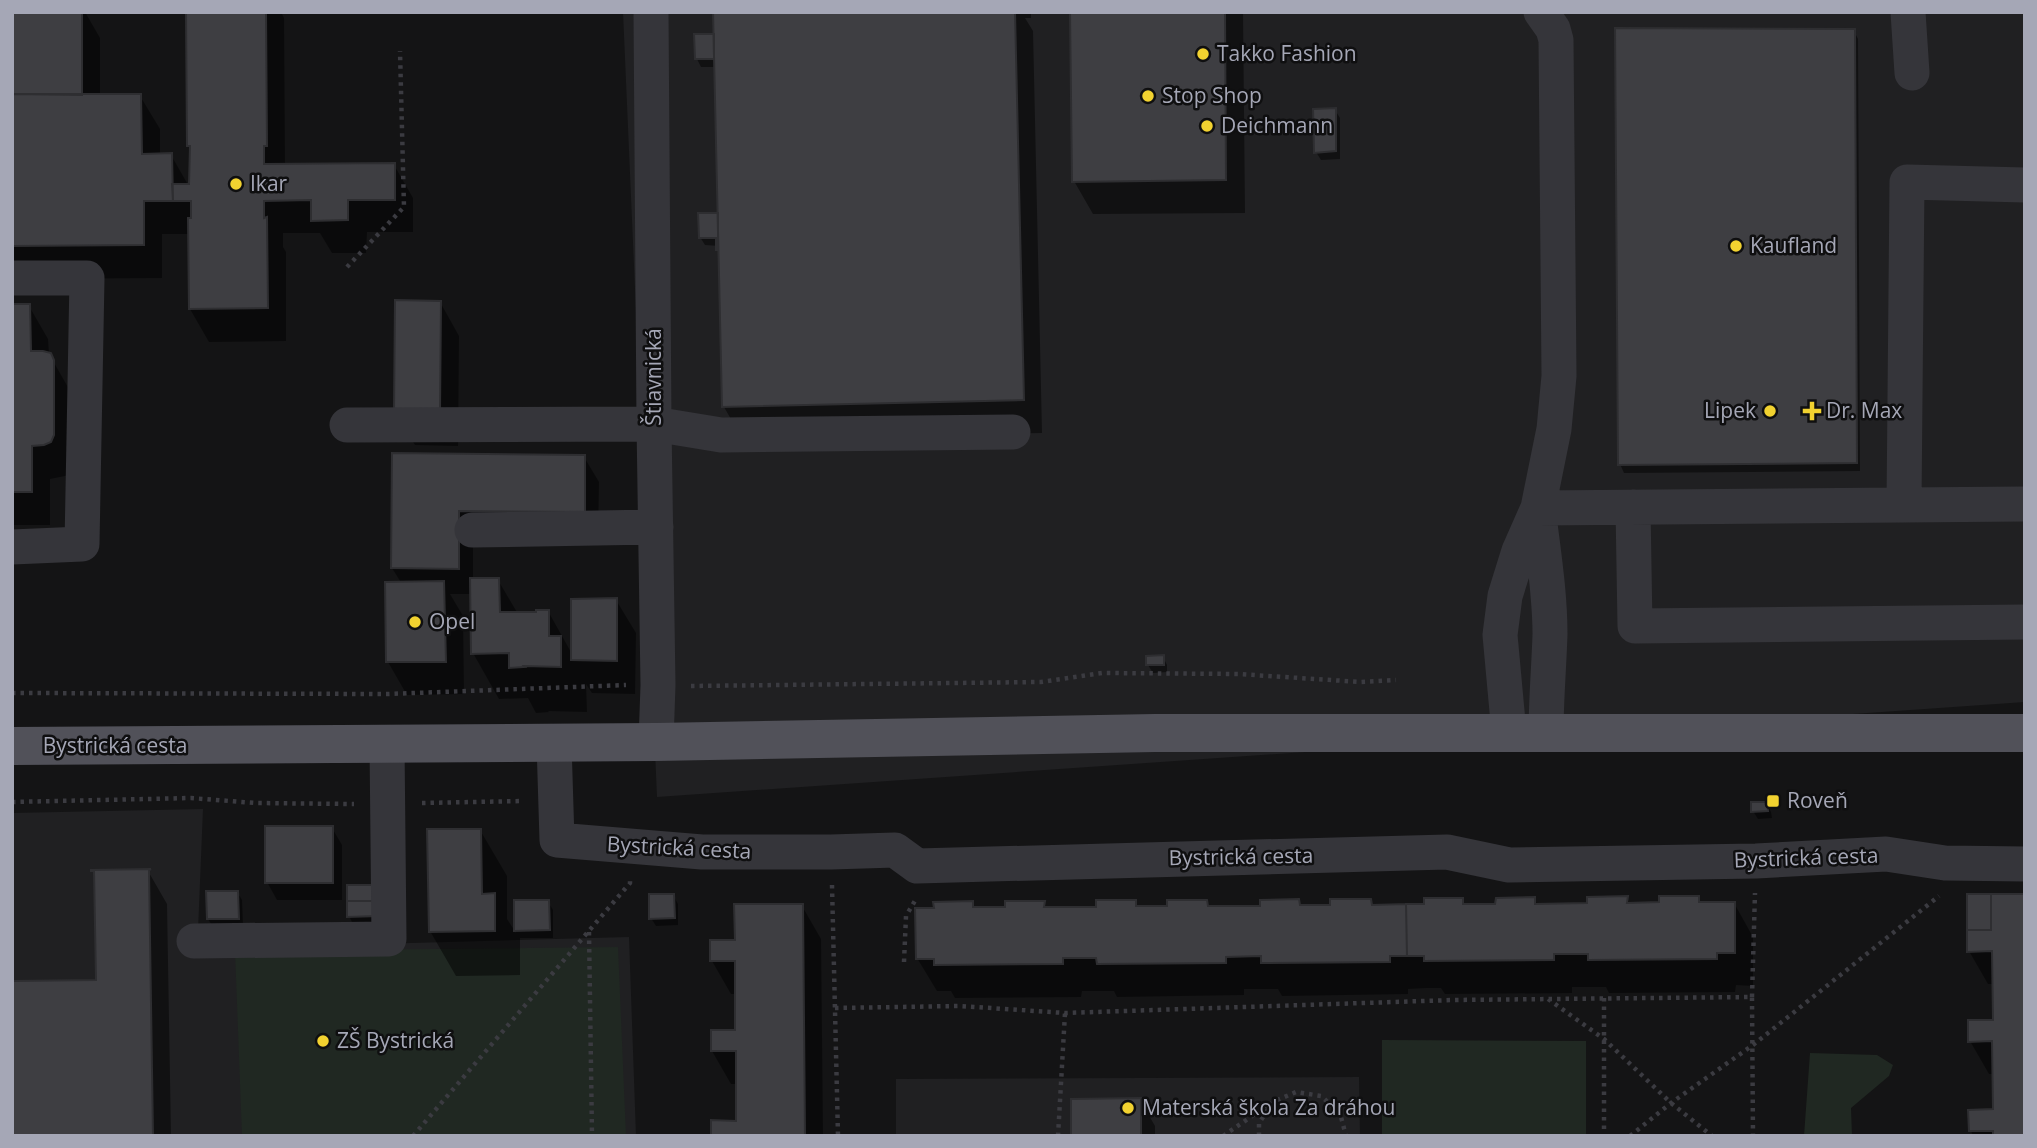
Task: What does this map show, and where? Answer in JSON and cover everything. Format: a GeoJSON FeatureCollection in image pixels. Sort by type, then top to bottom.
{"type":"FeatureCollection","features":[{"type":"Feature","properties":{"kind":"main road","name":"Bystrická cesta"},"geometry":{"type":"LineString","coordinates":[[12,746],[656,742],[1155,733],[2025,733]]}},
{"type":"Feature","properties":{"kind":"street","name":"Štiavnická"},"geometry":{"type":"LineString","coordinates":[[651,12],[658,685],[656,742]]}},
{"type":"Feature","properties":{"kind":"street"},"geometry":{"type":"LineString","coordinates":[[1509,733],[1500,635],[1505,596],[1518,551],[1538,508],[1554,429],[1559,376],[1556,40],[1553,29],[1541,12]]}},
{"type":"Feature","properties":{"kind":"street"},"geometry":{"type":"LineString","coordinates":[[1908,12],[1912,73]]}},
{"type":"Feature","properties":{"kind":"street"},"geometry":{"type":"LineString","coordinates":[[1904,505],[1907,182],[2025,185]]}},
{"type":"Feature","properties":{"kind":"street"},"geometry":{"type":"LineString","coordinates":[[12,278],[87,278],[82,544],[12,547]]}},
{"type":"Feature","properties":{"kind":"street"},"geometry":{"type":"LineString","coordinates":[[347,425],[654,425],[722,435],[1013,432]]}},
{"type":"Feature","properties":{"kind":"street"},"geometry":{"type":"LineString","coordinates":[[1538,508],[2025,504]]}},
{"type":"Feature","properties":{"kind":"street"},"geometry":{"type":"LineString","coordinates":[[1633,507],[1635,626],[2025,622]]}},
{"type":"Feature","properties":{"kind":"street"},"geometry":{"type":"LineString","coordinates":[[1538,508],[1549,598],[1546,733]]}},
{"type":"Feature","properties":{"kind":"street"},"geometry":{"type":"LineString","coordinates":[[472,530],[656,527]]}},
{"type":"Feature","properties":{"kind":"street","name":"Bystrická cesta"},"geometry":{"type":"LineString","coordinates":[[554,743],[557,840],[702,852],[895,850],[917,866],[1447,852],[1508,865],[1756,860],[1886,854],[1945,863],[2025,864]]}},
{"type":"Feature","properties":{"kind":"street"},"geometry":{"type":"LineString","coordinates":[[194,941],[389,939],[387,744]]}},
{"type":"Feature","properties":{"kind":"path"},"geometry":{"type":"LineString","coordinates":[[347,267],[404,207],[401,51]]}},
{"type":"Feature","properties":{"kind":"path"},"geometry":{"type":"LineString","coordinates":[[12,693],[388,694],[658,685],[1041,682],[1102,673],[1238,674],[1361,682],[1396,680]]}},
{"type":"Feature","properties":{"kind":"path"},"geometry":{"type":"LineString","coordinates":[[12,802],[191,798],[255,803],[387,804],[556,800]]}},
{"type":"Feature","properties":{"kind":"path"},"geometry":{"type":"LineString","coordinates":[[414,1136],[630,883],[632,846]]}},
{"type":"Feature","properties":{"kind":"path"},"geometry":{"type":"LineString","coordinates":[[831,852],[838,1136]]}},
{"type":"Feature","properties":{"kind":"path"},"geometry":{"type":"LineString","coordinates":[[1753,1136],[1752,998],[1756,860]]}},
{"type":"Feature","properties":{"kind":"path"},"geometry":{"type":"LineString","coordinates":[[904,962],[906,916],[927,884],[956,864]]}},
{"type":"Feature","properties":{"kind":"path"},"geometry":{"type":"LineString","coordinates":[[1630,1136],[1671,1103],[1753,1045],[1941,895]]}},
{"type":"Feature","properties":{"kind":"path"},"geometry":{"type":"LineString","coordinates":[[589,931],[592,1135]]}},
{"type":"Feature","properties":{"kind":"path"},"geometry":{"type":"LineString","coordinates":[[1604,998],[1604,1136]]}},
{"type":"Feature","properties":{"kind":"path"},"geometry":{"type":"LineString","coordinates":[[835,1008],[960,1006],[1065,1013],[1453,1000],[1752,998]]}},
{"type":"Feature","properties":{"kind":"path"},"geometry":{"type":"LineString","coordinates":[[1547,999],[1604,1039],[1671,1103],[1712,1136]]}},
{"type":"Feature","properties":{"kind":"path"},"geometry":{"type":"LineString","coordinates":[[1058,1136],[1065,1013]]}},
{"type":"Feature","properties":{"kind":"path"},"geometry":{"type":"LineString","coordinates":[[1223,1136],[1273,1102],[1296,1092],[1321,1096],[1340,1113],[1346,1136]]}},
{"type":"Feature","properties":{"kind":"path"},"geometry":{"type":"LineString","coordinates":[[1259,1136],[1259,1123],[1273,1102]]}},
{"type":"Feature","properties":{"kind":"shaded area"},"geometry":{"type":"Polygon","coordinates":[[[623,12],[2025,12],[2025,702],[657,797],[623,12]]]}},
{"type":"Feature","properties":{"kind":"shaded area","name":"ZŠ Bystrická"},"geometry":{"type":"Polygon","coordinates":[[[203,809],[198,931],[268,947],[629,937],[636,1136],[12,1136],[12,813],[203,809]]]}},
{"type":"Feature","properties":{"kind":"shaded area"},"geometry":{"type":"Polygon","coordinates":[[[618,947],[626,1136],[242,1136],[235,951],[618,947]]]}},
{"type":"Feature","properties":{"kind":"shaded area"},"geometry":{"type":"Polygon","coordinates":[[[1382,1040],[1586,1041],[1586,1136],[1382,1136],[1382,1040]]]}},
{"type":"Feature","properties":{"kind":"shaded area"},"geometry":{"type":"Polygon","coordinates":[[[1810,1053],[1877,1055],[1893,1065],[1889,1076],[1851,1108],[1852,1136],[1804,1136],[1810,1053]]]}},
{"type":"Feature","properties":{"kind":"shaded area","name":"Materská škola Za dráhou"},"geometry":{"type":"Polygon","coordinates":[[[1359,1077],[1360,1136],[896,1136],[896,1079],[1359,1077]]]}},
{"type":"Feature","properties":{"kind":"building"},"geometry":{"type":"Polygon","coordinates":[[[12,12],[82,12],[82,95],[12,94],[12,12]]]}},
{"type":"Feature","properties":{"kind":"building"},"geometry":{"type":"Polygon","coordinates":[[[186,12],[266,12],[267,146],[264,146],[264,164],[395,163],[395,200],[348,200],[348,220],[311,221],[311,200],[264,201],[264,218],[267,217],[268,308],[189,309],[188,218],[191,218],[191,201],[173,201],[172,184],[189,184],[186,12]]]}},
{"type":"Feature","properties":{"kind":"building"},"geometry":{"type":"Polygon","coordinates":[[[713,12],[1015,12],[1024,400],[722,407],[713,12]]]}},
{"type":"Feature","properties":{"kind":"building","name":"Stop Shop"},"geometry":{"type":"Polygon","coordinates":[[[1070,12],[1225,12],[1226,180],[1072,182],[1070,12]]]}},
{"type":"Feature","properties":{"kind":"building","name":"Kaufland"},"geometry":{"type":"Polygon","coordinates":[[[1615,28],[1855,29],[1857,463],[1618,465],[1615,28]]]}},
{"type":"Feature","properties":{"kind":"building"},"geometry":{"type":"Polygon","coordinates":[[[694,34],[714,34],[714,59],[695,59],[694,34]]]}},
{"type":"Feature","properties":{"kind":"building"},"geometry":{"type":"Polygon","coordinates":[[[12,94],[141,94],[142,154],[172,153],[173,201],[144,201],[144,245],[12,246],[12,94]]]}},
{"type":"Feature","properties":{"kind":"building"},"geometry":{"type":"Polygon","coordinates":[[[1336,108],[1336,151],[1314,153],[1313,109],[1336,108]]]}},
{"type":"Feature","properties":{"kind":"building"},"geometry":{"type":"Polygon","coordinates":[[[698,213],[718,213],[718,250],[716,238],[699,238],[698,213]]]}},
{"type":"Feature","properties":{"kind":"building"},"geometry":{"type":"Polygon","coordinates":[[[395,300],[441,301],[440,413],[394,412],[395,300]]]}},
{"type":"Feature","properties":{"kind":"building"},"geometry":{"type":"Polygon","coordinates":[[[12,304],[30,304],[31,351],[51,353],[54,360],[54,435],[51,442],[32,446],[32,492],[12,492],[12,304]]]}},
{"type":"Feature","properties":{"kind":"building"},"geometry":{"type":"Polygon","coordinates":[[[392,453],[585,455],[585,512],[459,511],[459,569],[391,568],[392,453]]]}},
{"type":"Feature","properties":{"kind":"building"},"geometry":{"type":"Polygon","coordinates":[[[470,578],[499,578],[500,612],[549,610],[549,636],[561,636],[561,667],[509,668],[509,653],[471,654],[470,578]]]}},
{"type":"Feature","properties":{"kind":"building","name":"Opel"},"geometry":{"type":"Polygon","coordinates":[[[444,581],[446,662],[386,662],[385,582],[444,581]]]}},
{"type":"Feature","properties":{"kind":"building"},"geometry":{"type":"Polygon","coordinates":[[[617,598],[617,661],[571,660],[571,599],[617,598]]]}},
{"type":"Feature","properties":{"kind":"building"},"geometry":{"type":"Polygon","coordinates":[[[1164,655],[1164,665],[1146,665],[1146,656],[1164,655]]]}},
{"type":"Feature","properties":{"kind":"building"},"geometry":{"type":"Polygon","coordinates":[[[1751,802],[1767,802],[1768,811],[1751,812],[1751,802]]]}},
{"type":"Feature","properties":{"kind":"building"},"geometry":{"type":"Polygon","coordinates":[[[265,826],[333,826],[333,883],[265,883],[265,826]]]}},
{"type":"Feature","properties":{"kind":"building"},"geometry":{"type":"Polygon","coordinates":[[[427,829],[481,829],[482,894],[495,893],[495,931],[429,932],[427,829]]]}},
{"type":"Feature","properties":{"kind":"building"},"geometry":{"type":"Polygon","coordinates":[[[151,869],[153,1136],[12,1136],[12,981],[96,980],[94,871],[91,870],[151,869]]]}},
{"type":"Feature","properties":{"kind":"building"},"geometry":{"type":"Polygon","coordinates":[[[347,885],[378,885],[379,901],[347,901],[347,885]]]}},
{"type":"Feature","properties":{"kind":"building"},"geometry":{"type":"Polygon","coordinates":[[[206,891],[238,891],[239,919],[207,919],[206,891]]]}},
{"type":"Feature","properties":{"kind":"building"},"geometry":{"type":"Polygon","coordinates":[[[649,894],[674,894],[675,918],[649,919],[649,894]]]}},
{"type":"Feature","properties":{"kind":"building"},"geometry":{"type":"Polygon","coordinates":[[[1967,894],[1991,894],[1991,930],[1967,930],[1967,894]]]}},
{"type":"Feature","properties":{"kind":"building"},"geometry":{"type":"Polygon","coordinates":[[[1991,894],[2025,894],[2025,1136],[1993,1136],[1993,1131],[1969,1131],[1968,1110],[1993,1109],[1992,1041],[1968,1042],[1968,1020],[1993,1020],[1992,951],[1967,952],[1967,930],[1991,930],[1991,894]]]}},
{"type":"Feature","properties":{"kind":"building"},"geometry":{"type":"Polygon","coordinates":[[[1628,896],[1627,903],[1659,902],[1659,896],[1699,896],[1699,902],[1735,902],[1735,953],[1717,953],[1717,959],[1588,960],[1588,954],[1554,954],[1554,960],[1424,961],[1424,956],[1407,956],[1406,904],[1424,904],[1424,898],[1463,898],[1463,904],[1495,904],[1496,898],[1535,897],[1535,904],[1587,903],[1587,897],[1628,896]]]}},
{"type":"Feature","properties":{"kind":"building"},"geometry":{"type":"Polygon","coordinates":[[[1299,899],[1300,905],[1330,905],[1330,899],[1371,899],[1372,905],[1406,904],[1407,956],[1390,956],[1390,962],[1261,963],[1261,956],[1226,957],[1226,963],[1097,964],[1096,958],[1063,958],[1063,964],[934,965],[934,959],[916,959],[915,908],[934,908],[933,902],[973,901],[973,907],[1005,907],[1005,901],[1045,901],[1044,907],[1096,907],[1096,900],[1136,900],[1136,906],[1167,906],[1167,900],[1207,900],[1208,906],[1260,906],[1260,900],[1299,899]]]}},
{"type":"Feature","properties":{"kind":"building"},"geometry":{"type":"Polygon","coordinates":[[[514,900],[549,900],[550,930],[514,931],[514,900]]]}},
{"type":"Feature","properties":{"kind":"building"},"geometry":{"type":"Polygon","coordinates":[[[347,901],[379,901],[379,916],[347,917],[347,901]]]}},
{"type":"Feature","properties":{"kind":"building"},"geometry":{"type":"Polygon","coordinates":[[[734,904],[803,904],[805,1136],[711,1136],[711,1120],[736,1121],[736,1051],[711,1051],[711,1030],[735,1030],[735,961],[710,961],[710,940],[735,940],[734,904]]]}},
{"type":"Feature","properties":{"kind":"building"},"geometry":{"type":"Polygon","coordinates":[[[1141,1098],[1141,1136],[1071,1136],[1071,1099],[1141,1098]]]}},
{"type":"Feature","properties":{"kind":"place","name":"Takko Fashion"},"geometry":{"type":"Point","coordinates":[1203,54]}},
{"type":"Feature","properties":{"kind":"place","name":"Stop Shop"},"geometry":{"type":"Point","coordinates":[1148,96]}},
{"type":"Feature","properties":{"kind":"place","name":"Deichmann"},"geometry":{"type":"Point","coordinates":[1207,126]}},
{"type":"Feature","properties":{"kind":"place","name":"Ikar"},"geometry":{"type":"Point","coordinates":[236,184]}},
{"type":"Feature","properties":{"kind":"place","name":"Kaufland"},"geometry":{"type":"Point","coordinates":[1736,246]}},
{"type":"Feature","properties":{"kind":"place","name":"Lipek"},"geometry":{"type":"Point","coordinates":[1770,411]}},
{"type":"Feature","properties":{"kind":"place","name":"Dr. Max"},"geometry":{"type":"Point","coordinates":[1812,411]}},
{"type":"Feature","properties":{"kind":"place","name":"Opel"},"geometry":{"type":"Point","coordinates":[415,622]}},
{"type":"Feature","properties":{"kind":"place","name":"Roveň"},"geometry":{"type":"Point","coordinates":[1773,801]}},
{"type":"Feature","properties":{"kind":"place","name":"ZŠ Bystrická"},"geometry":{"type":"Point","coordinates":[323,1041]}},
{"type":"Feature","properties":{"kind":"place","name":"Materská škola Za dráhou"},"geometry":{"type":"Point","coordinates":[1128,1108]}}]}
